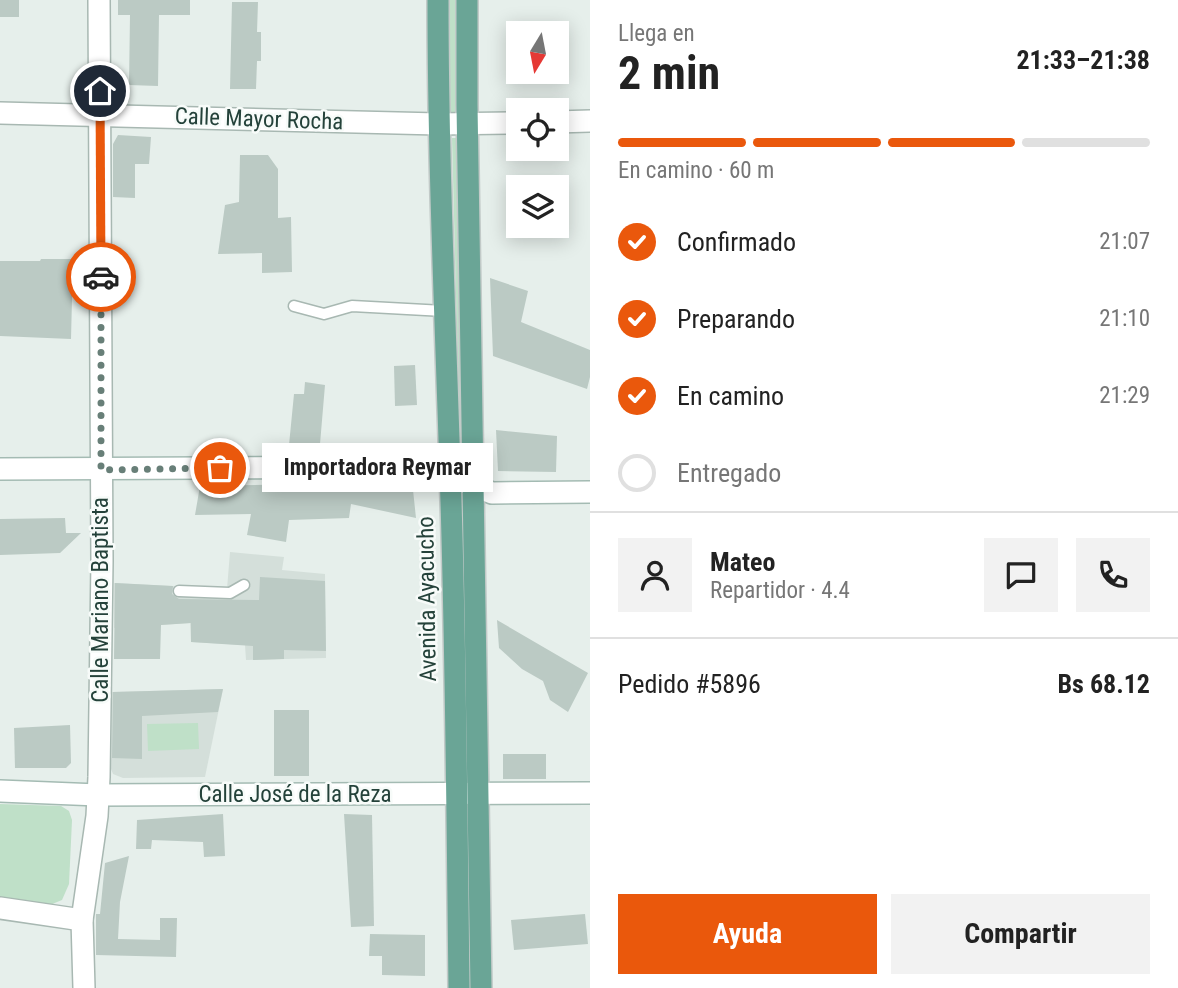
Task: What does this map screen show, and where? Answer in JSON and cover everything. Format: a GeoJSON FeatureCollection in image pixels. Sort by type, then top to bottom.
{"type":"FeatureCollection","features":[{"type":"Feature","properties":{"kind":"main road","name":"Avenida Ayacucho"},"geometry":{"type":"LineString","coordinates":[[438,0],[438,124],[450,476],[459,988]]}},
{"type":"Feature","properties":{"kind":"main road"},"geometry":{"type":"LineString","coordinates":[[467,0],[481,988]]}},
{"type":"Feature","properties":{"kind":"street","name":"Calle Mariano Baptista"},"geometry":{"type":"LineString","coordinates":[[84,988],[82,920],[92,860],[98,795],[108,589],[101,470],[99,0]]}},
{"type":"Feature","properties":{"kind":"street","name":"Calle Mayor Rocha"},"geometry":{"type":"LineString","coordinates":[[0,113],[438,124],[506,123]]}},
{"type":"Feature","properties":{"kind":"street"},"geometry":{"type":"LineString","coordinates":[[569,122],[590,121]]}},
{"type":"Feature","properties":{"kind":"street"},"geometry":{"type":"LineString","coordinates":[[0,469],[427,467],[492,493],[590,492]]}},
{"type":"Feature","properties":{"kind":"street","name":"Calle José de la Reza"},"geometry":{"type":"LineString","coordinates":[[0,791],[98,795],[590,793]]}},
{"type":"Feature","properties":{"kind":"street"},"geometry":{"type":"LineString","coordinates":[[0,908],[82,920]]}},
{"type":"Feature","properties":{"kind":"lane"},"geometry":{"type":"LineString","coordinates":[[294,306],[324,314],[352,306],[444,311]]}},
{"type":"Feature","properties":{"kind":"lane"},"geometry":{"type":"LineString","coordinates":[[179,591],[230,593],[244,585]]}},
{"type":"Feature","properties":{"kind":"shaded area"},"geometry":{"type":"Polygon","coordinates":[[[230,552],[284,557],[282,570],[325,574],[326,658],[246,660],[245,645],[191,642],[190,623],[114,628],[114,583],[227,589],[230,552]]]}},
{"type":"Feature","properties":{"kind":"shaded area"},"geometry":{"type":"Polygon","coordinates":[[[223,689],[205,777],[123,778],[113,774],[112,692],[223,689]]]}},
{"type":"Feature","properties":{"kind":"green space"},"geometry":{"type":"Polygon","coordinates":[[[450,0],[455,0],[455,112],[449,112],[450,0]]]}},
{"type":"Feature","properties":{"kind":"green space"},"geometry":{"type":"Polygon","coordinates":[[[452,138],[457,138],[465,445],[460,445],[452,138]]]}},
{"type":"Feature","properties":{"kind":"green space"},"geometry":{"type":"Polygon","coordinates":[[[198,723],[199,749],[148,751],[147,724],[198,723]]]}},
{"type":"Feature","properties":{"kind":"green space"},"geometry":{"type":"Polygon","coordinates":[[[0,804],[61,806],[69,811],[72,820],[69,884],[62,900],[45,907],[0,902],[0,804]]]}},
{"type":"Feature","properties":{"kind":"building"},"geometry":{"type":"Polygon","coordinates":[[[0,0],[19,0],[19,17],[0,17],[0,0]]]}},
{"type":"Feature","properties":{"kind":"building"},"geometry":{"type":"Polygon","coordinates":[[[118,0],[190,0],[190,15],[159,15],[158,86],[129,85],[130,15],[118,15],[118,0]]]}},
{"type":"Feature","properties":{"kind":"building"},"geometry":{"type":"Polygon","coordinates":[[[232,2],[258,2],[257,32],[261,32],[261,61],[257,61],[256,89],[230,89],[232,2]]]}},
{"type":"Feature","properties":{"kind":"building"},"geometry":{"type":"Polygon","coordinates":[[[118,135],[151,137],[149,164],[135,164],[135,198],[113,197],[113,144],[118,135]]]}},
{"type":"Feature","properties":{"kind":"building"},"geometry":{"type":"Polygon","coordinates":[[[240,155],[268,155],[278,169],[278,218],[291,217],[292,272],[262,273],[262,253],[218,254],[225,205],[239,202],[240,155]]]}},
{"type":"Feature","properties":{"kind":"building"},"geometry":{"type":"Polygon","coordinates":[[[73,259],[71,339],[0,336],[0,261],[73,259]]]}},
{"type":"Feature","properties":{"kind":"building"},"geometry":{"type":"Polygon","coordinates":[[[490,278],[528,291],[521,322],[590,350],[587,389],[493,356],[490,278]]]}},
{"type":"Feature","properties":{"kind":"building"},"geometry":{"type":"Polygon","coordinates":[[[415,365],[417,405],[395,406],[394,366],[415,365]]]}},
{"type":"Feature","properties":{"kind":"building"},"geometry":{"type":"Polygon","coordinates":[[[305,382],[325,385],[320,444],[289,445],[294,394],[304,394],[305,382]]]}},
{"type":"Feature","properties":{"kind":"building"},"geometry":{"type":"Polygon","coordinates":[[[496,430],[557,436],[556,472],[498,471],[496,430]]]}},
{"type":"Feature","properties":{"kind":"building"},"geometry":{"type":"Polygon","coordinates":[[[367,483],[413,490],[416,518],[351,504],[349,518],[289,520],[286,542],[247,535],[251,514],[195,515],[200,486],[367,483]]]}},
{"type":"Feature","properties":{"kind":"building"},"geometry":{"type":"Polygon","coordinates":[[[65,518],[66,533],[81,533],[60,553],[0,555],[0,519],[65,518]]]}},
{"type":"Feature","properties":{"kind":"building"},"geometry":{"type":"Polygon","coordinates":[[[260,577],[325,581],[326,651],[284,650],[284,659],[253,660],[253,646],[191,642],[191,623],[161,625],[160,659],[114,659],[115,583],[173,586],[172,594],[179,599],[259,600],[260,577]]]}},
{"type":"Feature","properties":{"kind":"building"},"geometry":{"type":"Polygon","coordinates":[[[497,620],[588,673],[568,712],[550,700],[543,681],[522,669],[499,648],[497,620]]]}},
{"type":"Feature","properties":{"kind":"building"},"geometry":{"type":"Polygon","coordinates":[[[223,689],[218,712],[142,716],[142,759],[112,758],[113,692],[223,689]]]}},
{"type":"Feature","properties":{"kind":"building"},"geometry":{"type":"Polygon","coordinates":[[[274,710],[309,710],[309,776],[274,776],[274,710]]]}},
{"type":"Feature","properties":{"kind":"building"},"geometry":{"type":"Polygon","coordinates":[[[70,725],[71,763],[66,768],[15,768],[14,728],[70,725]]]}},
{"type":"Feature","properties":{"kind":"building"},"geometry":{"type":"Polygon","coordinates":[[[503,754],[546,754],[546,779],[503,779],[503,754]]]}},
{"type":"Feature","properties":{"kind":"building"},"geometry":{"type":"Polygon","coordinates":[[[223,814],[225,856],[204,857],[203,842],[152,840],[151,849],[136,849],[137,820],[223,814]]]}},
{"type":"Feature","properties":{"kind":"building"},"geometry":{"type":"Polygon","coordinates":[[[344,814],[372,815],[374,926],[351,927],[344,814]]]}},
{"type":"Feature","properties":{"kind":"building"},"geometry":{"type":"Polygon","coordinates":[[[129,856],[120,902],[118,939],[160,940],[160,918],[177,918],[176,957],[96,955],[96,914],[100,914],[105,863],[129,856]]]}},
{"type":"Feature","properties":{"kind":"building"},"geometry":{"type":"Polygon","coordinates":[[[585,914],[588,944],[514,950],[511,920],[585,914]]]}},
{"type":"Feature","properties":{"kind":"building"},"geometry":{"type":"Polygon","coordinates":[[[370,934],[425,935],[425,976],[382,975],[382,956],[369,956],[370,934]]]}},
{"type":"Feature","properties":{"kind":"way so far"},"geometry":{"type":"LineString","coordinates":[[101,277],[101,470],[220,468]]}},
{"type":"Feature","properties":{"kind":"place","name":"Importadora Reymar"},"geometry":{"type":"Point","coordinates":[220,468]}},
{"type":"Feature","properties":{"kind":"route"},"geometry":{"type":"LineString","coordinates":[[100,91],[101,277]]}}]}
